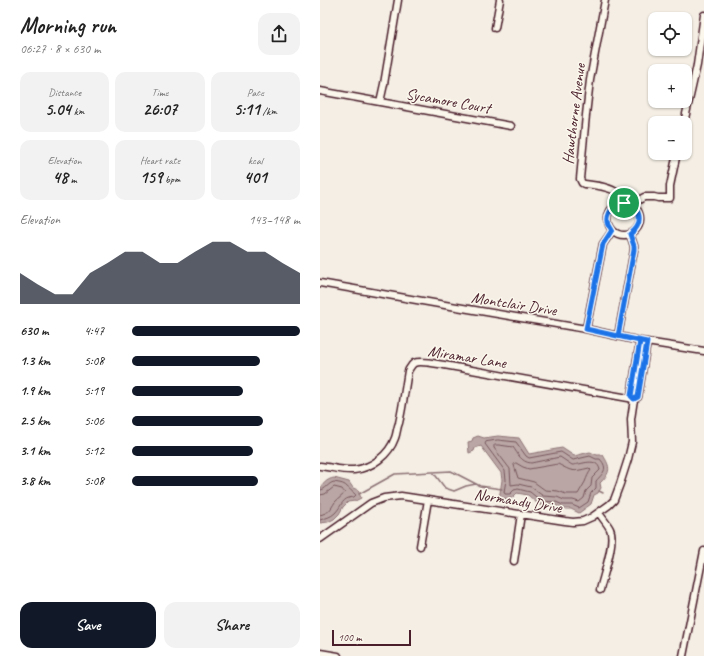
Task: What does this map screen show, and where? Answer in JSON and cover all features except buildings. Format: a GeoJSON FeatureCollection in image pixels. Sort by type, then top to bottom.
{"type":"FeatureCollection","features":[{"type":"Feature","properties":{"kind":"street"},"geometry":{"type":"LineString","coordinates":[[380,102],[398,0]]}},
{"type":"Feature","properties":{"kind":"street"},"geometry":{"type":"LineString","coordinates":[[495,28],[500,0]]}},
{"type":"Feature","properties":{"kind":"street","name":"Hawthorne Avenue"},"geometry":{"type":"LineString","coordinates":[[605,0],[590,80],[580,179],[584,184],[607,188],[616,192],[619,196],[620,204]]}},
{"type":"Feature","properties":{"kind":"street"},"geometry":{"type":"LineString","coordinates":[[686,116],[695,72],[704,15]]}},
{"type":"Feature","properties":{"kind":"street","name":"Sycamore Court"},"geometry":{"type":"LineString","coordinates":[[320,91],[511,126]]}},
{"type":"Feature","properties":{"kind":"street"},"geometry":{"type":"LineString","coordinates":[[631,205],[644,197],[670,198],[670,186],[676,160]]}},
{"type":"Feature","properties":{"kind":"street"},"geometry":{"type":"LineString","coordinates":[[620,204],[631,205],[638,213],[639,223],[630,234],[620,235],[610,228],[608,215],[614,206],[620,204]]}},
{"type":"Feature","properties":{"kind":"street"},"geometry":{"type":"LineString","coordinates":[[586,329],[603,244],[612,230]]}},
{"type":"Feature","properties":{"kind":"street"},"geometry":{"type":"LineString","coordinates":[[618,336],[634,250],[630,234]]}},
{"type":"Feature","properties":{"kind":"street","name":"Montclair Drive"},"geometry":{"type":"LineString","coordinates":[[320,283],[704,351]]}},
{"type":"Feature","properties":{"kind":"street","name":"Normandy Drive"},"geometry":{"type":"LineString","coordinates":[[320,539],[371,503],[384,498],[401,496],[573,522],[583,521],[599,513],[609,506],[614,500],[628,459],[632,442],[632,397],[638,397],[643,341]]}},
{"type":"Feature","properties":{"kind":"street","name":"Miramar Lane"},"geometry":{"type":"LineString","coordinates":[[320,466],[354,470],[371,465],[386,453],[395,438],[408,371],[411,366],[417,362],[444,365],[632,397]]}},
{"type":"Feature","properties":{"kind":"street"},"geometry":{"type":"LineString","coordinates":[[420,546],[428,500]]}},
{"type":"Feature","properties":{"kind":"street"},"geometry":{"type":"LineString","coordinates":[[599,513],[610,529],[612,536],[610,554],[600,590]]}},
{"type":"Feature","properties":{"kind":"street"},"geometry":{"type":"LineString","coordinates":[[514,562],[521,514]]}},
{"type":"Feature","properties":{"kind":"street"},"geometry":{"type":"LineString","coordinates":[[682,656],[704,551]]}},
{"type":"Feature","properties":{"kind":"street"},"geometry":{"type":"LineString","coordinates":[[320,653],[338,656]]}},
{"type":"Feature","properties":{"kind":"water"},"geometry":{"type":"Polygon","coordinates":[[[478,436],[484,438],[498,436],[519,438],[529,454],[562,448],[574,456],[590,452],[597,455],[603,455],[609,470],[600,483],[601,488],[598,493],[594,495],[591,504],[579,513],[571,509],[562,509],[556,505],[539,505],[528,495],[517,493],[512,498],[499,499],[502,480],[501,473],[481,446],[475,448],[474,451],[469,453],[468,442],[472,441],[473,438],[478,436]]]}},
{"type":"Feature","properties":{"kind":"water"},"geometry":{"type":"Polygon","coordinates":[[[334,478],[349,482],[353,488],[358,490],[361,498],[348,502],[334,519],[328,522],[320,523],[320,491],[325,482],[334,478]]]}},
{"type":"Feature","properties":{"kind":"waterway"},"geometry":{"type":"LineString","coordinates":[[359,494],[395,474],[451,471],[480,486],[502,489]]}},
{"type":"Feature","properties":{"kind":"waterway"},"geometry":{"type":"LineString","coordinates":[[433,472],[445,488],[454,491],[476,484]]}},
{"type":"Feature","properties":{"kind":"waterway"},"geometry":{"type":"LineString","coordinates":[[599,491],[603,493]]}},
{"type":"Feature","properties":{"kind":"route"},"geometry":{"type":"LineString","coordinates":[[624,203],[635,208],[638,213],[639,223],[630,234],[634,250],[618,336],[647,342],[638,397],[634,399],[631,396],[640,341],[586,329],[603,244],[612,230],[608,222],[608,215],[614,206],[624,203]]}}]}
